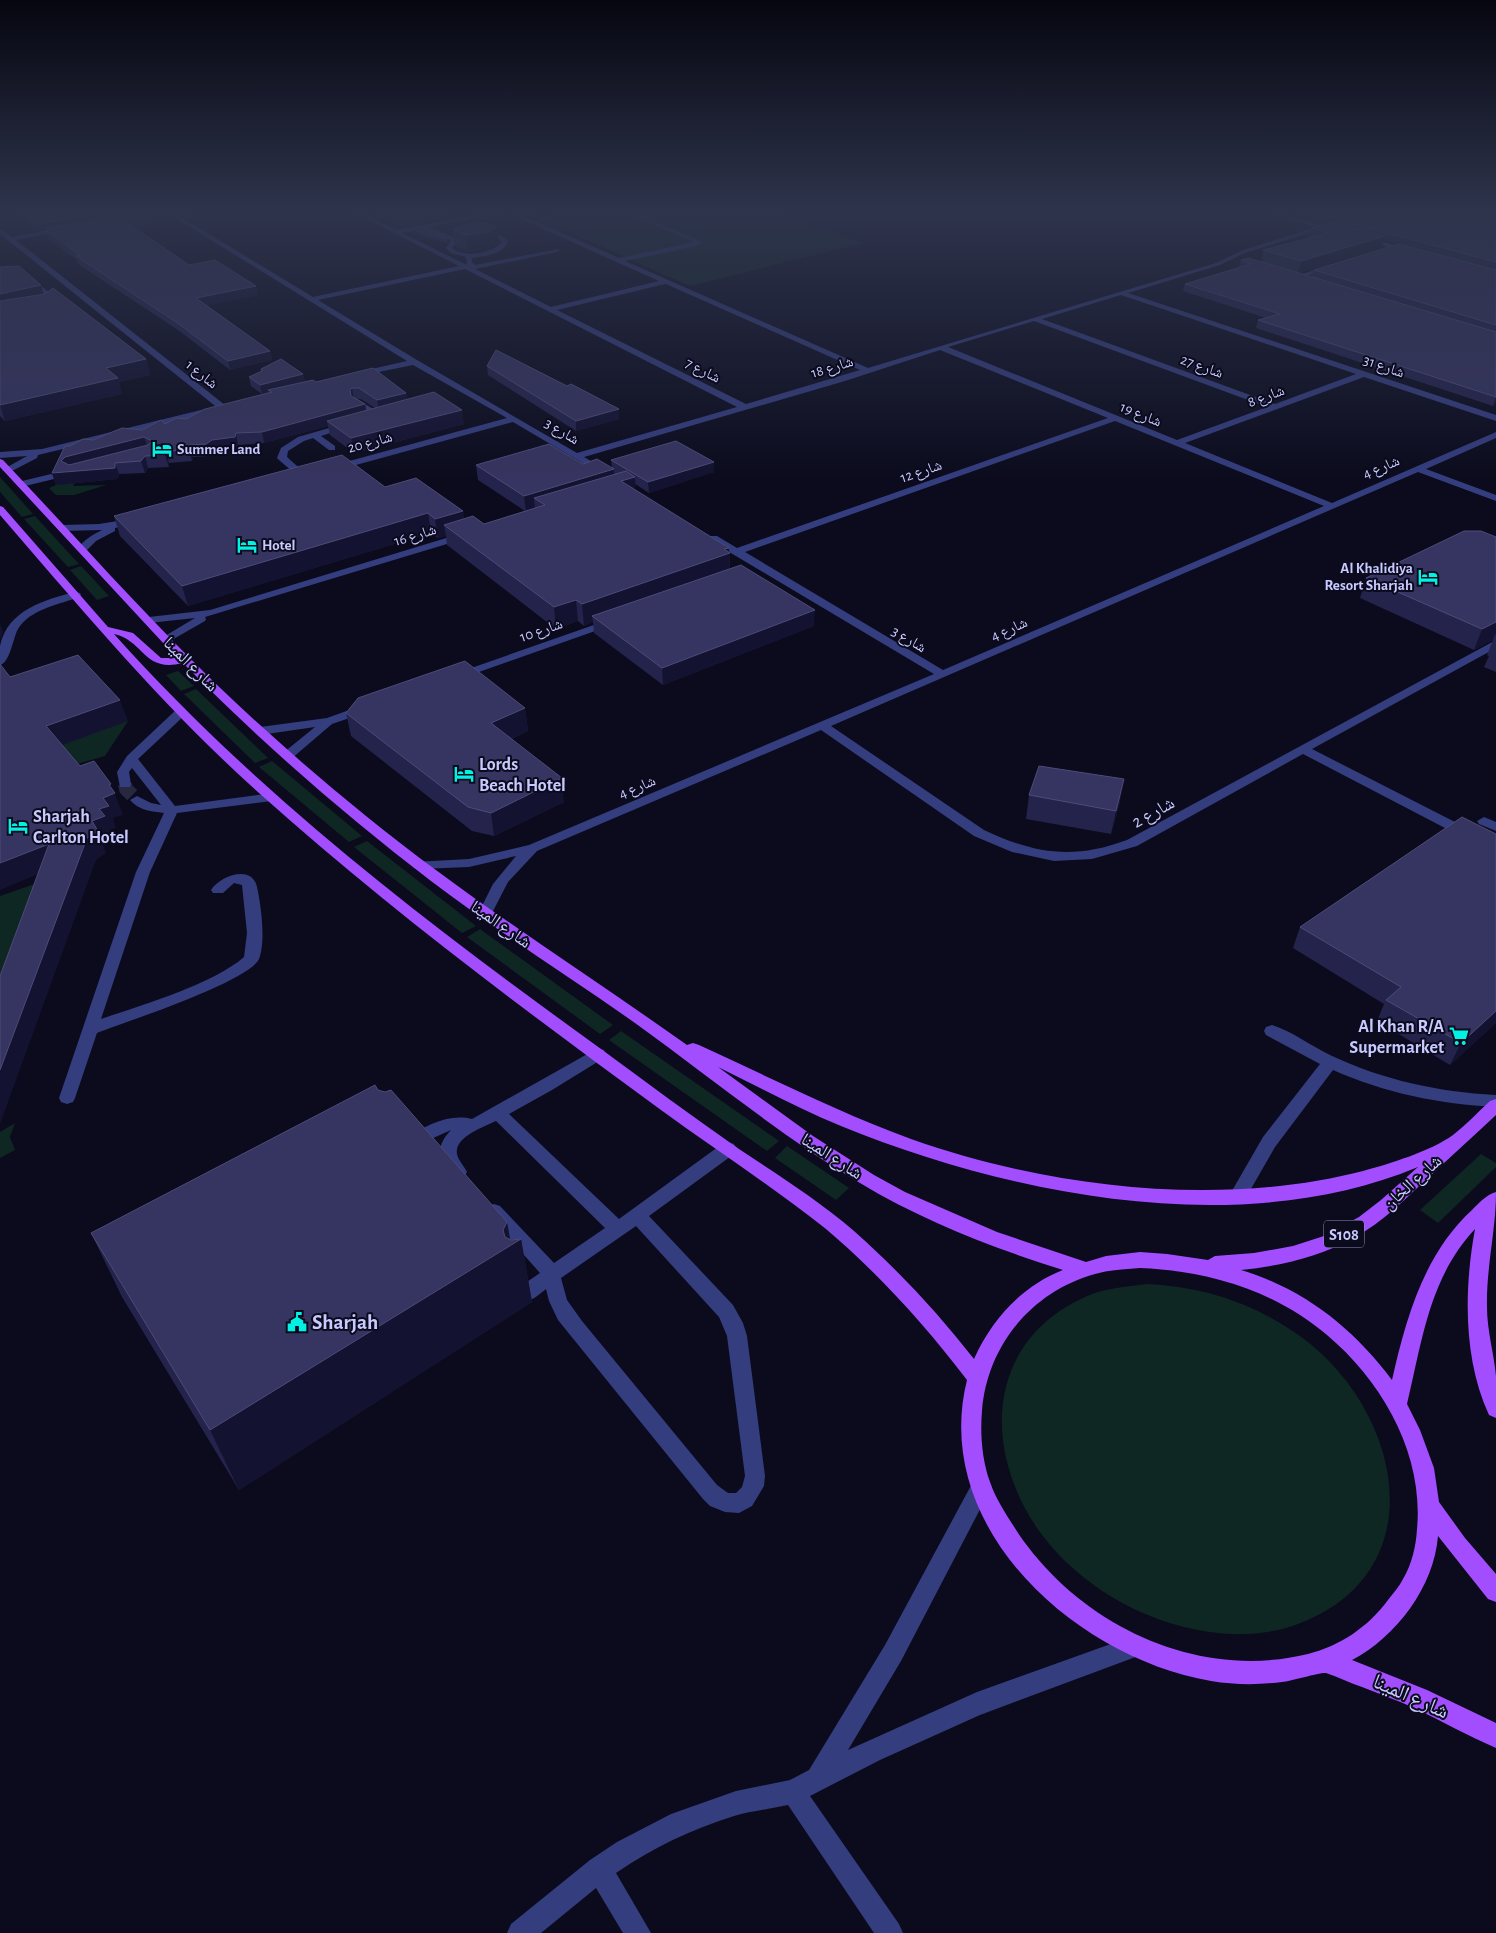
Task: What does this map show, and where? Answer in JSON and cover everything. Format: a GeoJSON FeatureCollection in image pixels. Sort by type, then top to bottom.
{"type":"FeatureCollection","features":[{"type":"Feature","properties":{"kind":"main road","name":"شارع المينا"},"geometry":{"type":"LineString","coordinates":[[4,466],[166,640],[260,731],[287,756],[419,865],[485,914],[660,1033],[818,1148],[898,1196],[986,1237],[1085,1269]]}},
{"type":"Feature","properties":{"kind":"main road"},"geometry":{"type":"LineString","coordinates":[[0,509],[105,630],[181,712],[272,797],[412,916],[728,1149],[815,1210],[875,1261],[928,1317],[976,1376]]}},
{"type":"Feature","properties":{"kind":"main road"},"geometry":{"type":"LineString","coordinates":[[105,630],[119,631],[133,636],[161,662],[173,662],[186,658]]}},
{"type":"Feature","properties":{"kind":"main road"},"geometry":{"type":"LineString","coordinates":[[660,1033],[845,1120],[893,1139],[1024,1176],[1088,1188],[1173,1196],[1238,1196],[1301,1191],[1347,1182],[1387,1171],[1425,1157],[1458,1140]]}},
{"type":"Feature","properties":{"kind":"main road","name":"شارع الخان"},"geometry":{"type":"LineString","coordinates":[[1200,1265],[1237,1263],[1273,1258],[1306,1250],[1337,1238],[1364,1223],[1387,1206],[1496,1103]]}},
{"type":"Feature","properties":{"kind":"main road"},"geometry":{"type":"LineString","coordinates":[[1397,1403],[1417,1312],[1428,1285],[1441,1260],[1456,1238],[1493,1202]]}},
{"type":"Feature","properties":{"kind":"main road"},"geometry":{"type":"LineString","coordinates":[[1493,1202],[1481,1242],[1476,1291],[1482,1356],[1496,1410]]}},
{"type":"Feature","properties":{"kind":"main road"},"geometry":{"type":"LineString","coordinates":[[1140,1260],[1200,1265],[1257,1282],[1311,1313],[1336,1331],[1359,1353],[1397,1403],[1411,1428],[1420,1454],[1430,1507],[1428,1535],[1423,1562],[1412,1588],[1402,1603],[1376,1631],[1352,1648],[1324,1661],[1295,1669],[1263,1673],[1230,1672],[1196,1667],[1133,1647],[1096,1625],[1073,1608],[1039,1578],[1016,1550],[998,1522],[981,1487],[975,1462],[971,1432],[972,1402],[976,1376],[990,1343],[1017,1309],[1037,1292],[1060,1279],[1085,1269],[1110,1263],[1140,1260]]}},
{"type":"Feature","properties":{"kind":"main road"},"geometry":{"type":"LineString","coordinates":[[1430,1507],[1457,1545],[1496,1591]]}},
{"type":"Feature","properties":{"kind":"main road","name":"شارع المينا"},"geometry":{"type":"LineString","coordinates":[[1324,1661],[1419,1698],[1496,1736]]}},
{"type":"Feature","properties":{"kind":"street"},"geometry":{"type":"LineString","coordinates":[[39,306],[50,301]]}},
{"type":"Feature","properties":{"kind":"street","name":"شارع 1"},"geometry":{"type":"LineString","coordinates":[[89,301],[222,407]]}},
{"type":"Feature","properties":{"kind":"street","name":"شارع 3"},"geometry":{"type":"LineString","coordinates":[[318,301],[414,362],[612,477]]}},
{"type":"Feature","properties":{"kind":"street","name":"شارع 7"},"geometry":{"type":"LineString","coordinates":[[536,301],[745,406]]}},
{"type":"Feature","properties":{"kind":"street"},"geometry":{"type":"LineString","coordinates":[[551,309],[584,301]]}},
{"type":"Feature","properties":{"kind":"street"},"geometry":{"type":"LineString","coordinates":[[709,301],[868,370]]}},
{"type":"Feature","properties":{"kind":"street","name":"شارع 18"},"geometry":{"type":"LineString","coordinates":[[576,456],[1094,301]]}},
{"type":"Feature","properties":{"kind":"street","name":"شارع 31"},"geometry":{"type":"LineString","coordinates":[[1146,301],[1496,418]]}},
{"type":"Feature","properties":{"kind":"street","name":"شارع 27"},"geometry":{"type":"LineString","coordinates":[[1035,319],[1274,407]]}},
{"type":"Feature","properties":{"kind":"street","name":"شارع 19"},"geometry":{"type":"LineString","coordinates":[[940,347],[1332,506]]}},
{"type":"Feature","properties":{"kind":"street"},"geometry":{"type":"LineString","coordinates":[[347,378],[414,362]]}},
{"type":"Feature","properties":{"kind":"street","name":"شارع 8"},"geometry":{"type":"LineString","coordinates":[[1177,443],[1364,374]]}},
{"type":"Feature","properties":{"kind":"street"},"geometry":{"type":"LineString","coordinates":[[314,435],[380,416],[356,403]]}},
{"type":"Feature","properties":{"kind":"street"},"geometry":{"type":"LineString","coordinates":[[4,466],[42,452],[232,405]]}},
{"type":"Feature","properties":{"kind":"street","name":"شارع 12"},"geometry":{"type":"LineString","coordinates":[[736,552],[1116,418]]}},
{"type":"Feature","properties":{"kind":"street","name":"شارع 20"},"geometry":{"type":"LineString","coordinates":[[314,435],[293,442],[282,454],[282,458],[308,475],[514,419]]}},
{"type":"Feature","properties":{"kind":"street"},"geometry":{"type":"LineString","coordinates":[[314,435],[332,448]]}},
{"type":"Feature","properties":{"kind":"street","name":"شارع 4"},"geometry":{"type":"LineString","coordinates":[[419,865],[469,863],[533,848],[943,675],[1496,435]]}},
{"type":"Feature","properties":{"kind":"street"},"geometry":{"type":"LineString","coordinates":[[0,455],[42,452]]}},
{"type":"Feature","properties":{"kind":"street"},"geometry":{"type":"LineString","coordinates":[[1418,469],[1496,498]]}},
{"type":"Feature","properties":{"kind":"street"},"geometry":{"type":"LineString","coordinates":[[21,484],[51,477]]}},
{"type":"Feature","properties":{"kind":"street"},"geometry":{"type":"LineString","coordinates":[[62,528],[119,525],[146,518]]}},
{"type":"Feature","properties":{"kind":"street"},"geometry":{"type":"LineString","coordinates":[[82,549],[92,539],[119,525]]}},
{"type":"Feature","properties":{"kind":"street","name":"شارع 16"},"geometry":{"type":"LineString","coordinates":[[149,620],[211,613],[476,532]]}},
{"type":"Feature","properties":{"kind":"street","name":"شارع 3"},"geometry":{"type":"LineString","coordinates":[[703,532],[943,675]]}},
{"type":"Feature","properties":{"kind":"street"},"geometry":{"type":"LineString","coordinates":[[745,575],[763,568]]}},
{"type":"Feature","properties":{"kind":"street"},"geometry":{"type":"LineString","coordinates":[[0,662],[14,626],[20,619],[31,612],[76,595]]}},
{"type":"Feature","properties":{"kind":"street","name":"شارع 16"},"geometry":{"type":"LineString","coordinates":[[166,640],[211,613]]}},
{"type":"Feature","properties":{"kind":"street","name":"شارع 10"},"geometry":{"type":"LineString","coordinates":[[450,679],[625,617]]}},
{"type":"Feature","properties":{"kind":"street","name":"شارع 2"},"geometry":{"type":"LineString","coordinates":[[823,726],[979,832],[1001,844],[1028,853],[1056,858],[1085,857],[1111,852],[1132,843],[1496,643]]}},
{"type":"Feature","properties":{"kind":"street"},"geometry":{"type":"LineString","coordinates":[[260,731],[329,721],[376,705]]}},
{"type":"Feature","properties":{"kind":"street"},"geometry":{"type":"LineString","coordinates":[[125,784],[123,772],[131,758],[181,712]]}},
{"type":"Feature","properties":{"kind":"street"},"geometry":{"type":"LineString","coordinates":[[287,756],[329,721]]}},
{"type":"Feature","properties":{"kind":"street"},"geometry":{"type":"LineString","coordinates":[[1303,749],[1450,825]]}},
{"type":"Feature","properties":{"kind":"street"},"geometry":{"type":"LineString","coordinates":[[131,758],[172,810]]}},
{"type":"Feature","properties":{"kind":"street"},"geometry":{"type":"LineString","coordinates":[[137,800],[147,807],[172,810],[272,797]]}},
{"type":"Feature","properties":{"kind":"street"},"geometry":{"type":"LineString","coordinates":[[67,1098],[143,872],[172,810]]}},
{"type":"Feature","properties":{"kind":"street","name":"شارع 4"},"geometry":{"type":"LineString","coordinates":[[485,914],[497,886],[533,848]]}},
{"type":"Feature","properties":{"kind":"street"},"geometry":{"type":"LineString","coordinates":[[91,1029],[238,971],[252,958],[254,948],[253,900],[249,883],[241,879],[229,880],[220,886],[218,890]]}},
{"type":"Feature","properties":{"kind":"street"},"geometry":{"type":"LineString","coordinates":[[1272,1030],[1296,1046],[1376,1081],[1426,1095],[1496,1103]]}},
{"type":"Feature","properties":{"kind":"street"},"geometry":{"type":"LineString","coordinates":[[471,1186],[448,1155],[448,1147],[459,1133],[598,1054]]}},
{"type":"Feature","properties":{"kind":"street"},"geometry":{"type":"LineString","coordinates":[[1238,1196],[1269,1142],[1330,1062]]}},
{"type":"Feature","properties":{"kind":"street"},"geometry":{"type":"LineString","coordinates":[[497,1112],[618,1230]]}},
{"type":"Feature","properties":{"kind":"street"},"geometry":{"type":"LineString","coordinates":[[401,1147],[454,1123],[464,1122],[472,1125]]}},
{"type":"Feature","properties":{"kind":"street"},"geometry":{"type":"LineString","coordinates":[[525,1294],[618,1230],[728,1149]]}},
{"type":"Feature","properties":{"kind":"street"},"geometry":{"type":"LineString","coordinates":[[485,1200],[545,1266],[551,1276],[558,1301],[565,1314],[710,1492],[720,1502],[733,1504],[746,1499],[754,1488],[755,1476],[737,1336],[733,1323],[726,1311],[637,1215]]}},
{"type":"Feature","properties":{"kind":"street"},"geometry":{"type":"LineString","coordinates":[[818,1778],[893,1653],[981,1487]]}},
{"type":"Feature","properties":{"kind":"street"},"geometry":{"type":"LineString","coordinates":[[520,1933],[599,1869],[652,1836],[708,1812],[765,1796],[793,1792],[880,1747],[977,1704],[1133,1647]]}},
{"type":"Feature","properties":{"kind":"street"},"geometry":{"type":"LineString","coordinates":[[793,1792],[890,1933]]}},
{"type":"Feature","properties":{"kind":"street"},"geometry":{"type":"LineString","coordinates":[[599,1869],[638,1933]]}},
{"type":"Feature","properties":{"kind":"green space"},"geometry":{"type":"Polygon","coordinates":[[[0,477],[33,514],[22,517],[0,492],[0,477]]]}},
{"type":"Feature","properties":{"kind":"green space"},"geometry":{"type":"Polygon","coordinates":[[[75,483],[73,486],[106,485],[74,495],[56,495],[49,488],[56,485],[75,483]]]}},
{"type":"Feature","properties":{"kind":"green space"},"geometry":{"type":"Polygon","coordinates":[[[35,516],[79,564],[68,567],[24,519],[35,516]]]}},
{"type":"Feature","properties":{"kind":"green space"},"geometry":{"type":"Polygon","coordinates":[[[81,566],[109,596],[97,600],[70,570],[81,566]]]}},
{"type":"Feature","properties":{"kind":"green space"},"geometry":{"type":"Polygon","coordinates":[[[178,671],[194,686],[181,691],[166,675],[178,671]]]}},
{"type":"Feature","properties":{"kind":"green space"},"geometry":{"type":"Polygon","coordinates":[[[196,689],[268,758],[255,763],[184,694],[196,689]]]}},
{"type":"Feature","properties":{"kind":"green space"},"geometry":{"type":"Polygon","coordinates":[[[128,721],[105,756],[32,777],[0,724],[128,721]]]}},
{"type":"Feature","properties":{"kind":"green space"},"geometry":{"type":"Polygon","coordinates":[[[272,761],[362,836],[349,842],[259,767],[272,761]]]}},
{"type":"Feature","properties":{"kind":"green space"},"geometry":{"type":"Polygon","coordinates":[[[367,841],[476,926],[462,933],[354,847],[367,841]]]}},
{"type":"Feature","properties":{"kind":"green space"},"geometry":{"type":"Polygon","coordinates":[[[55,877],[0,1028],[0,896],[55,877]]]}},
{"type":"Feature","properties":{"kind":"green space"},"geometry":{"type":"Polygon","coordinates":[[[480,929],[613,1025],[600,1034],[467,937],[480,929]]]}},
{"type":"Feature","properties":{"kind":"green space"},"geometry":{"type":"Polygon","coordinates":[[[621,1031],[779,1141],[767,1151],[609,1040],[621,1031]]]}},
{"type":"Feature","properties":{"kind":"green space"},"geometry":{"type":"Polygon","coordinates":[[[15,1123],[10,1137],[15,1150],[0,1158],[0,1132],[15,1123]]]}},
{"type":"Feature","properties":{"kind":"green space"},"geometry":{"type":"Polygon","coordinates":[[[787,1146],[849,1188],[836,1200],[775,1158],[787,1146]]]}},
{"type":"Feature","properties":{"kind":"green space"},"geometry":{"type":"Polygon","coordinates":[[[1481,1154],[1496,1163],[1496,1167],[1438,1223],[1420,1210],[1481,1154]]]}},
{"type":"Feature","properties":{"kind":"green space"},"geometry":{"type":"Polygon","coordinates":[[[1147,1284],[1210,1293],[1268,1316],[1304,1339],[1338,1370],[1364,1407],[1382,1448],[1390,1490],[1386,1530],[1371,1568],[1342,1600],[1298,1624],[1270,1632],[1227,1634],[1184,1627],[1142,1613],[1102,1591],[1066,1562],[1037,1528],[1019,1497],[1008,1464],[1002,1431],[1004,1399],[1012,1368],[1028,1340],[1053,1316],[1085,1297],[1107,1290],[1147,1284]]]}},
{"type":"Feature","properties":{"kind":"building"},"geometry":{"type":"Polygon","coordinates":[[[0,301],[70,301],[146,359],[106,368],[118,378],[0,405],[0,301]]]}},
{"type":"Feature","properties":{"kind":"building"},"geometry":{"type":"Polygon","coordinates":[[[144,301],[200,301],[270,351],[228,361],[179,324],[144,301]]]}},
{"type":"Feature","properties":{"kind":"building"},"geometry":{"type":"Polygon","coordinates":[[[1239,301],[1393,301],[1496,332],[1496,397],[1258,320],[1280,314],[1239,301]]]}},
{"type":"Feature","properties":{"kind":"building"},"geometry":{"type":"Polygon","coordinates":[[[1417,301],[1496,301],[1496,325],[1417,301]]]}},
{"type":"Feature","properties":{"kind":"building"},"geometry":{"type":"Polygon","coordinates":[[[496,350],[567,386],[571,384],[619,409],[576,421],[487,366],[496,350]]]}},
{"type":"Feature","properties":{"kind":"building"},"geometry":{"type":"Polygon","coordinates":[[[281,359],[303,374],[260,385],[249,377],[262,371],[261,369],[281,359]]]}},
{"type":"Feature","properties":{"kind":"building"},"geometry":{"type":"Polygon","coordinates":[[[373,368],[406,393],[377,400],[359,388],[352,388],[350,390],[351,396],[365,404],[262,432],[236,433],[235,437],[212,440],[206,444],[190,445],[189,450],[166,451],[165,455],[145,456],[141,461],[115,463],[115,468],[52,473],[65,446],[70,446],[83,439],[93,440],[122,428],[142,430],[161,420],[165,424],[176,418],[186,419],[205,409],[272,392],[268,390],[313,380],[316,382],[373,368]],[[144,437],[65,457],[61,461],[69,465],[148,445],[152,441],[144,437]]]}},
{"type":"Feature","properties":{"kind":"building"},"geometry":{"type":"Polygon","coordinates":[[[434,392],[462,410],[351,438],[327,421],[434,392]]]}},
{"type":"Feature","properties":{"kind":"building"},"geometry":{"type":"Polygon","coordinates":[[[676,441],[714,462],[648,482],[611,460],[676,441]]]}},
{"type":"Feature","properties":{"kind":"building"},"geometry":{"type":"Polygon","coordinates":[[[549,444],[583,464],[597,459],[614,469],[524,496],[476,465],[549,444]]]}},
{"type":"Feature","properties":{"kind":"building"},"geometry":{"type":"Polygon","coordinates":[[[342,455],[385,487],[416,478],[463,511],[435,519],[428,513],[182,586],[114,516],[342,455]]]}},
{"type":"Feature","properties":{"kind":"building"},"geometry":{"type":"Polygon","coordinates":[[[626,471],[635,477],[621,481],[729,548],[724,549],[730,553],[582,604],[576,600],[554,607],[444,525],[473,516],[484,524],[545,505],[534,498],[626,471]]]}},
{"type":"Feature","properties":{"kind":"building"},"geometry":{"type":"Polygon","coordinates":[[[1464,531],[1481,531],[1496,537],[1496,622],[1482,629],[1366,578],[1464,531]]]}},
{"type":"Feature","properties":{"kind":"building"},"geometry":{"type":"Polygon","coordinates":[[[741,565],[815,610],[662,668],[592,616],[741,565]]]}},
{"type":"Feature","properties":{"kind":"building"},"geometry":{"type":"Polygon","coordinates":[[[78,655],[120,700],[46,726],[80,766],[94,761],[111,784],[109,785],[115,793],[103,798],[109,806],[99,809],[105,816],[92,821],[98,831],[87,838],[0,1070],[0,976],[49,844],[0,863],[0,664],[10,677],[78,655]]]}},
{"type":"Feature","properties":{"kind":"building","name":"Lords Beach Hotel"},"geometry":{"type":"Polygon","coordinates":[[[465,661],[525,708],[491,723],[562,778],[491,813],[468,807],[346,713],[358,698],[465,661]]]}},
{"type":"Feature","properties":{"kind":"building"},"geometry":{"type":"Polygon","coordinates":[[[1039,766],[1124,779],[1116,811],[1029,795],[1039,766]]]}},
{"type":"Feature","properties":{"kind":"building"},"geometry":{"type":"Polygon","coordinates":[[[1462,817],[1496,834],[1496,1011],[1461,1043],[1386,1000],[1401,987],[1300,927],[1462,817]]]}},
{"type":"Feature","properties":{"kind":"building"},"geometry":{"type":"Polygon","coordinates":[[[375,1085],[378,1090],[385,1092],[391,1090],[507,1222],[503,1230],[505,1237],[511,1240],[521,1239],[210,1430],[91,1233],[375,1085]]]}},
{"type":"Feature","properties":{"kind":"tunnel"},"geometry":{"type":"LineString","coordinates":[[125,784],[126,789],[137,800]]}},
{"type":"Feature","properties":{"kind":"place","name":"Summer Land"},"geometry":{"type":"Point","coordinates":[162,449]}},
{"type":"Feature","properties":{"kind":"place","name":"Hotel"},"geometry":{"type":"Point","coordinates":[247,545]}},
{"type":"Feature","properties":{"kind":"place","name":"Al Khalidiya Resort Sharjah"},"geometry":{"type":"Point","coordinates":[1428,577]}},
{"type":"Feature","properties":{"kind":"place","name":"Lords Beach Hotel"},"geometry":{"type":"Point","coordinates":[464,774]}},
{"type":"Feature","properties":{"kind":"place","name":"Sharjah Carlton Hotel"},"geometry":{"type":"Point","coordinates":[18,826]}},
{"type":"Feature","properties":{"kind":"place","name":"Al Khan R/A Supermarket"},"geometry":{"type":"Point","coordinates":[1459,1036]}},
{"type":"Feature","properties":{"kind":"place","name":"Sharjah"},"geometry":{"type":"Point","coordinates":[297,1322]}}]}
